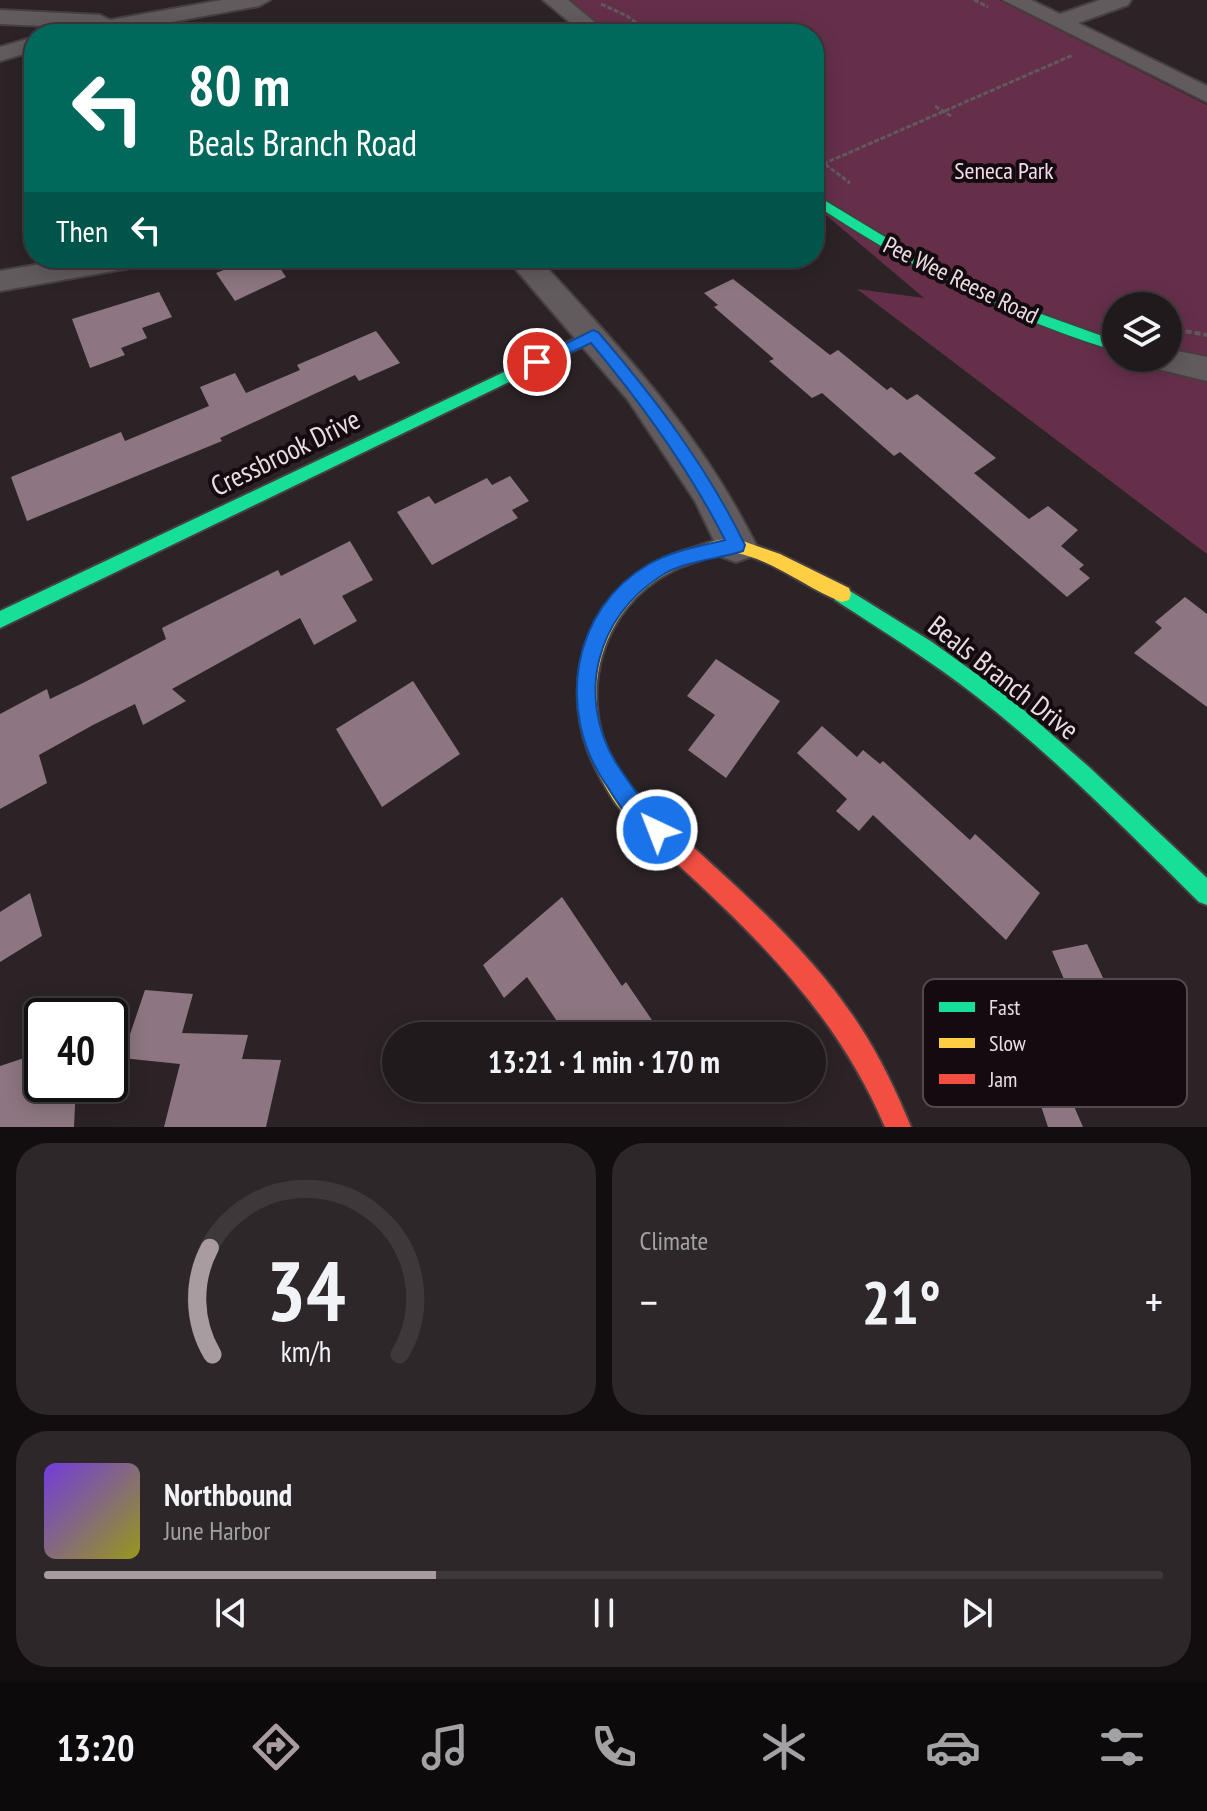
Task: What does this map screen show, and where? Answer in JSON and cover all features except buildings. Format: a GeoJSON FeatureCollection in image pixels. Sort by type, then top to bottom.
{"type":"FeatureCollection","features":[{"type":"Feature","properties":{"kind":"street"},"geometry":{"type":"LineString","coordinates":[[120,0],[122,23]]}},
{"type":"Feature","properties":{"kind":"street"},"geometry":{"type":"LineString","coordinates":[[117,24],[259,0]]}},
{"type":"Feature","properties":{"kind":"street"},"geometry":{"type":"LineString","coordinates":[[554,0],[585,24]]}},
{"type":"Feature","properties":{"kind":"street"},"geometry":{"type":"LineString","coordinates":[[1014,0],[1207,95]]}},
{"type":"Feature","properties":{"kind":"street"},"geometry":{"type":"LineString","coordinates":[[1059,22],[1120,0]]}},
{"type":"Feature","properties":{"kind":"street"},"geometry":{"type":"LineString","coordinates":[[0,45],[2,17],[122,23]]}},
{"type":"Feature","properties":{"kind":"street"},"geometry":{"type":"LineString","coordinates":[[0,54],[24,47]]}},
{"type":"Feature","properties":{"kind":"street","name":"Pee Wee Reese Road"},"geometry":{"type":"LineString","coordinates":[[824,205],[869,235],[938,274],[1004,306],[1102,341]]}},
{"type":"Feature","properties":{"kind":"street"},"geometry":{"type":"LineString","coordinates":[[0,281],[73,268]]}},
{"type":"Feature","properties":{"kind":"street"},"geometry":{"type":"LineString","coordinates":[[530,268],[640,391],[709,492],[736,545],[679,559],[653,571],[609,611],[593,638],[584,689],[590,726],[608,769],[636,810],[805,970],[829,999],[858,1043],[898,1127]]}},
{"type":"Feature","properties":{"kind":"street","name":"Cressbrook Drive"},"geometry":{"type":"LineString","coordinates":[[0,620],[593,335]]}},
{"type":"Feature","properties":{"kind":"street"},"geometry":{"type":"LineString","coordinates":[[1182,364],[1207,369]]}},
{"type":"Feature","properties":{"kind":"street","name":"Beals Branch Drive"},"geometry":{"type":"LineString","coordinates":[[736,545],[838,592],[928,650],[990,695],[1093,784],[1207,894]]}},
{"type":"Feature","properties":{"kind":"path"},"geometry":{"type":"LineString","coordinates":[[589,0],[613,8],[636,24]]}},
{"type":"Feature","properties":{"kind":"path"},"geometry":{"type":"LineString","coordinates":[[824,164],[1078,53]]}},
{"type":"Feature","properties":{"kind":"path"},"geometry":{"type":"LineString","coordinates":[[935,106],[951,116]]}},
{"type":"Feature","properties":{"kind":"path"},"geometry":{"type":"LineString","coordinates":[[1182,331],[1207,335]]}},
{"type":"Feature","properties":{"kind":"green space","name":"Seneca Park"},"geometry":{"type":"Polygon","coordinates":[[[570,0],[999,0],[1207,105],[1207,554],[857,289],[924,298],[824,213],[824,24],[598,24],[570,0]]]}},
{"type":"Feature","properties":{"kind":"traffic: fast"},"geometry":{"type":"LineString","coordinates":[[824,205],[959,283],[1036,318],[1102,341]]}},
{"type":"Feature","properties":{"kind":"traffic: fast"},"geometry":{"type":"LineString","coordinates":[[0,620],[593,335]]}},
{"type":"Feature","properties":{"kind":"traffic: fast"},"geometry":{"type":"LineString","coordinates":[[842,594],[945,662],[1004,706],[1207,894]]}},
{"type":"Feature","properties":{"kind":"traffic: slow"},"geometry":{"type":"LineString","coordinates":[[640,814],[619,789],[602,761],[591,731],[586,701],[587,670],[595,640],[610,613],[633,588],[659,569],[682,558],[726,546],[758,553],[842,594]]}},
{"type":"Feature","properties":{"kind":"traffic: jam"},"geometry":{"type":"LineString","coordinates":[[640,814],[753,919],[822,994],[852,1035],[877,1079],[898,1127]]}},
{"type":"Feature","properties":{"kind":"route"},"geometry":{"type":"LineString","coordinates":[[537,362],[593,335],[640,391],[709,492],[736,545],[679,559],[653,571],[617,602],[593,638],[584,689],[593,738],[608,769],[636,810],[657,830]]}}]}
